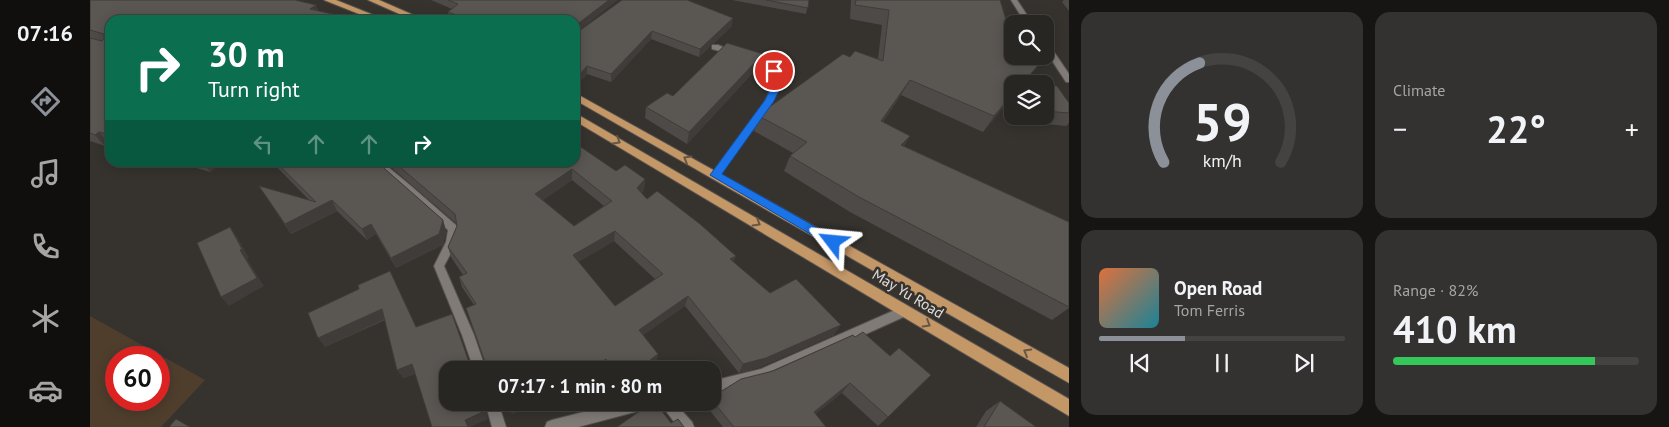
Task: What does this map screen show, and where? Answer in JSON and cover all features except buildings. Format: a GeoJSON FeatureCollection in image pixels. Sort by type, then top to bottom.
{"type":"FeatureCollection","features":[{"type":"Feature","properties":{"kind":"main road"},"geometry":{"type":"LineString","coordinates":[[328,0],[368,15]]}},
{"type":"Feature","properties":{"kind":"main road"},"geometry":{"type":"LineString","coordinates":[[372,0],[409,15]]}},
{"type":"Feature","properties":{"kind":"main road","name":"May Yu Road"},"geometry":{"type":"LineString","coordinates":[[580,99],[1069,376]]}},
{"type":"Feature","properties":{"kind":"main road","name":"May Yu Road"},"geometry":{"type":"LineString","coordinates":[[580,119],[1069,408]]}},
{"type":"Feature","properties":{"kind":"street"},"geometry":{"type":"LineString","coordinates":[[1014,0],[1024,15]]}},
{"type":"Feature","properties":{"kind":"street"},"geometry":{"type":"LineString","coordinates":[[715,47],[764,63],[774,71],[777,84],[769,101],[715,175]]}},
{"type":"Feature","properties":{"kind":"street"},"geometry":{"type":"LineString","coordinates":[[1054,58],[1069,80]]}},
{"type":"Feature","properties":{"kind":"street"},"geometry":{"type":"LineString","coordinates":[[381,167],[408,188],[453,229],[451,242],[439,266],[468,334],[477,361]]}},
{"type":"Feature","properties":{"kind":"street"},"geometry":{"type":"LineString","coordinates":[[721,385],[762,374],[904,311]]}},
{"type":"Feature","properties":{"kind":"street"},"geometry":{"type":"LineString","coordinates":[[494,411],[499,427]]}},
{"type":"Feature","properties":{"kind":"street"},"geometry":{"type":"LineString","coordinates":[[552,427],[615,411]]}},
{"type":"Feature","properties":{"kind":"street"},"geometry":{"type":"LineString","coordinates":[[673,411],[687,427]]}},
{"type":"Feature","properties":{"kind":"shaded area"},"geometry":{"type":"Polygon","coordinates":[[[90,316],[144,346],[105,346],[105,411],[170,411],[170,361],[205,380],[161,427],[90,427],[90,316]]]}},
{"type":"Feature","properties":{"kind":"route"},"geometry":{"type":"LineString","coordinates":[[774,71],[777,84],[769,101],[715,175],[833,242]]}}]}
